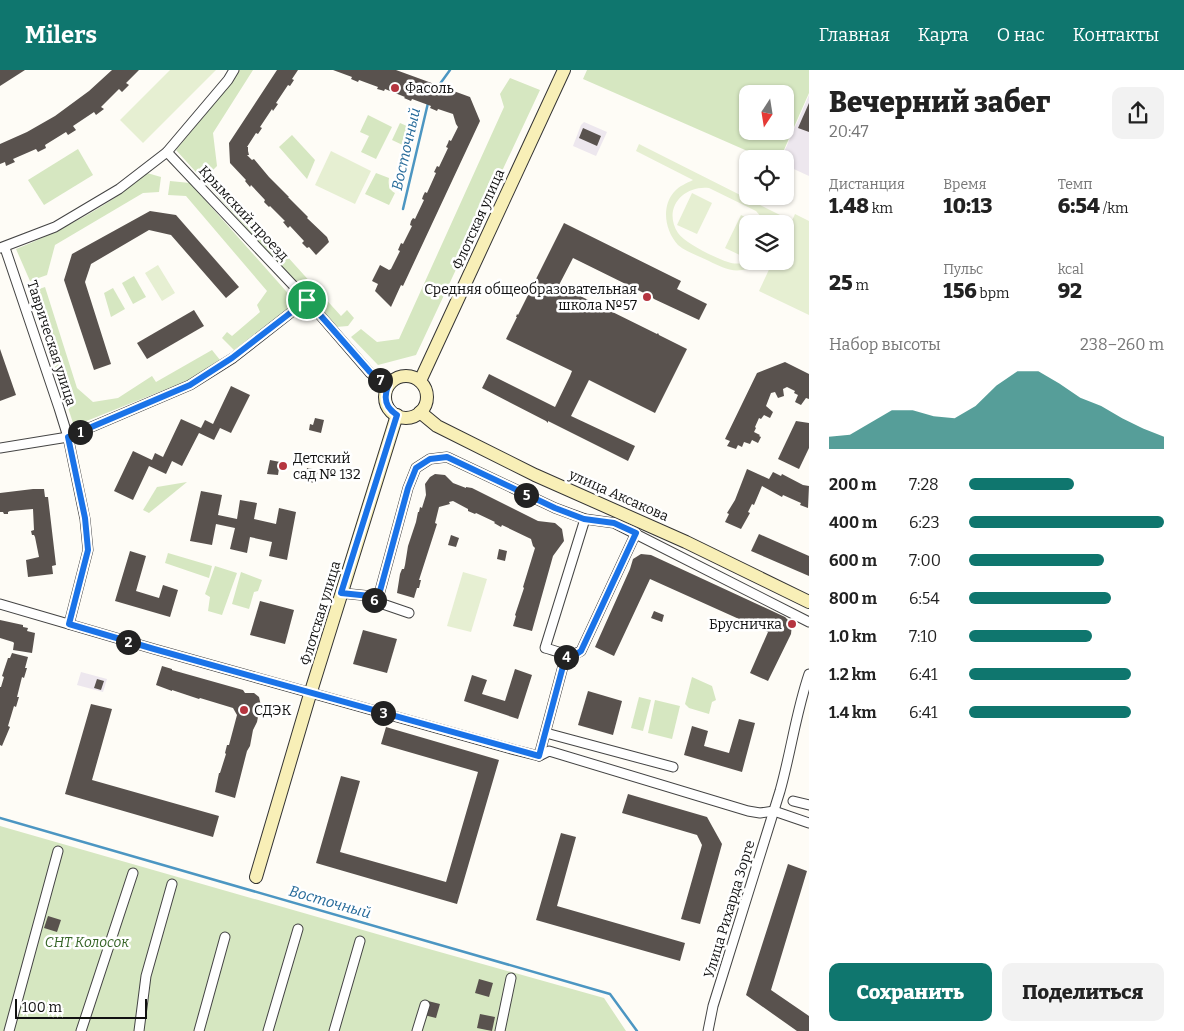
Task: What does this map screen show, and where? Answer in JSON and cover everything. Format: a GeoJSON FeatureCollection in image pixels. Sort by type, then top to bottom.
{"type":"FeatureCollection","features":[{"type":"Feature","properties":{"kind":"street"},"geometry":{"type":"LineString","coordinates":[[2,248],[55,227],[118,189],[167,152],[228,80],[234,70]]}},
{"type":"Feature","properties":{"kind":"street","name":"Флотская улица"},"geometry":{"type":"LineString","coordinates":[[420,381],[564,70]]}},
{"type":"Feature","properties":{"kind":"street","name":"Крымский проезд"},"geometry":{"type":"LineString","coordinates":[[167,152],[307,300],[370,372],[388,386]]}},
{"type":"Feature","properties":{"kind":"street","name":"Таврическая улица"},"geometry":{"type":"LineString","coordinates":[[2,248],[23,298],[68,437],[85,518],[88,550],[69,624]]}},
{"type":"Feature","properties":{"kind":"street"},"geometry":{"type":"LineString","coordinates":[[0,448],[68,437],[190,385],[232,358],[307,300]]}},
{"type":"Feature","properties":{"kind":"street"},"geometry":{"type":"LineString","coordinates":[[403,376],[409,376],[420,381],[426,393],[424,406],[420,412],[409,417],[397,415],[387,405],[386,392],[388,386],[397,378],[403,376]]}},
{"type":"Feature","properties":{"kind":"street","name":"улица Аксакова"},"geometry":{"type":"LineString","coordinates":[[420,412],[437,426],[535,475],[686,542],[809,602]]}},
{"type":"Feature","properties":{"kind":"street","name":"Флотская улица"},"geometry":{"type":"LineString","coordinates":[[256,877],[341,593],[397,415]]}},
{"type":"Feature","properties":{"kind":"street"},"geometry":{"type":"LineString","coordinates":[[377,602],[408,488],[416,468],[430,459],[447,457],[555,508],[584,519],[614,523],[636,533],[809,622]]}},
{"type":"Feature","properties":{"kind":"street"},"geometry":{"type":"LineString","coordinates":[[584,519],[545,648],[556,650],[566,655],[575,655],[581,651],[636,533]]}},
{"type":"Feature","properties":{"kind":"street"},"geometry":{"type":"LineString","coordinates":[[341,593],[370,596],[377,602],[409,613]]}},
{"type":"Feature","properties":{"kind":"street"},"geometry":{"type":"LineString","coordinates":[[0,604],[154,649],[539,756],[549,752],[748,811],[760,813],[774,811],[809,823]]}},
{"type":"Feature","properties":{"kind":"street"},"geometry":{"type":"LineString","coordinates":[[539,756],[566,655]]}},
{"type":"Feature","properties":{"kind":"street"},"geometry":{"type":"LineString","coordinates":[[774,811],[788,762],[800,700],[809,674]]}},
{"type":"Feature","properties":{"kind":"street"},"geometry":{"type":"LineString","coordinates":[[546,733],[673,767]]}},
{"type":"Feature","properties":{"kind":"street"},"geometry":{"type":"LineString","coordinates":[[793,801],[809,805]]}},
{"type":"Feature","properties":{"kind":"street","name":"Улица Рихарда Зорге"},"geometry":{"type":"LineString","coordinates":[[708,1031],[711,1015],[774,811]]}},
{"type":"Feature","properties":{"kind":"street"},"geometry":{"type":"LineString","coordinates":[[9,1031],[58,851]]}},
{"type":"Feature","properties":{"kind":"street"},"geometry":{"type":"LineString","coordinates":[[81,1031],[133,873]]}},
{"type":"Feature","properties":{"kind":"street"},"geometry":{"type":"LineString","coordinates":[[139,1031],[146,976],[172,884]]}},
{"type":"Feature","properties":{"kind":"street"},"geometry":{"type":"LineString","coordinates":[[268,1031],[298,929]]}},
{"type":"Feature","properties":{"kind":"street"},"geometry":{"type":"LineString","coordinates":[[199,1031],[225,937]]}},
{"type":"Feature","properties":{"kind":"street"},"geometry":{"type":"LineString","coordinates":[[334,1031],[360,941]]}},
{"type":"Feature","properties":{"kind":"street"},"geometry":{"type":"LineString","coordinates":[[500,1031],[511,978]]}},
{"type":"Feature","properties":{"kind":"street"},"geometry":{"type":"LineString","coordinates":[[417,1031],[424,1005]]}},
{"type":"Feature","properties":{"kind":"shaded area"},"geometry":{"type":"Polygon","coordinates":[[[809,95],[809,176],[794,169],[794,150],[785,150],[789,140],[794,140],[794,129],[809,95]]]}},
{"type":"Feature","properties":{"kind":"shaded area"},"geometry":{"type":"Polygon","coordinates":[[[584,122],[607,132],[596,156],[573,146],[584,122]]]}},
{"type":"Feature","properties":{"kind":"shaded area"},"geometry":{"type":"Polygon","coordinates":[[[81,672],[107,679],[103,692],[77,685],[81,672]]]}},
{"type":"Feature","properties":{"kind":"green space"},"geometry":{"type":"Polygon","coordinates":[[[170,70],[216,70],[143,143],[120,120],[170,70]]]}},
{"type":"Feature","properties":{"kind":"green space"},"geometry":{"type":"Polygon","coordinates":[[[238,70],[253,70],[213,133],[217,166],[211,172],[341,316],[347,310],[354,318],[348,326],[336,327],[176,150],[232,82],[238,70]]]}},
{"type":"Feature","properties":{"kind":"green space"},"geometry":{"type":"Polygon","coordinates":[[[587,70],[809,70],[809,93],[794,127],[794,85],[739,85],[739,140],[788,140],[784,150],[745,150],[583,79],[587,70]]]}},
{"type":"Feature","properties":{"kind":"green space"},"geometry":{"type":"Polygon","coordinates":[[[510,78],[540,90],[416,355],[378,365],[351,337],[361,329],[377,342],[399,339],[504,107],[500,94],[510,78]]]}},
{"type":"Feature","properties":{"kind":"green space"},"geometry":{"type":"Polygon","coordinates":[[[368,115],[392,127],[376,159],[361,152],[369,136],[360,132],[368,115]]]}},
{"type":"Feature","properties":{"kind":"green space"},"geometry":{"type":"Polygon","coordinates":[[[400,123],[418,131],[409,148],[392,140],[400,123]]]}},
{"type":"Feature","properties":{"kind":"green space"},"geometry":{"type":"Polygon","coordinates":[[[292,135],[315,160],[307,179],[279,147],[292,135]]]}},
{"type":"Feature","properties":{"kind":"green space"},"geometry":{"type":"Polygon","coordinates":[[[639,144],[739,194],[739,203],[709,188],[691,190],[678,200],[674,207],[673,215],[674,224],[682,237],[693,246],[716,257],[732,263],[739,263],[739,270],[721,267],[678,245],[670,233],[666,219],[667,205],[676,190],[693,180],[636,151],[639,144]]]}},
{"type":"Feature","properties":{"kind":"green space"},"geometry":{"type":"Polygon","coordinates":[[[78,149],[93,175],[44,205],[28,180],[78,149]]]}},
{"type":"Feature","properties":{"kind":"green space"},"geometry":{"type":"Polygon","coordinates":[[[331,151],[371,171],[355,204],[315,185],[331,151]]]}},
{"type":"Feature","properties":{"kind":"green space"},"geometry":{"type":"Polygon","coordinates":[[[147,173],[161,177],[159,192],[143,193],[55,245],[47,275],[30,281],[16,249],[51,234],[101,207],[147,173]]]}},
{"type":"Feature","properties":{"kind":"green space"},"geometry":{"type":"Polygon","coordinates":[[[376,173],[389,178],[389,187],[395,193],[389,205],[365,194],[376,173]]]}},
{"type":"Feature","properties":{"kind":"green space"},"geometry":{"type":"Polygon","coordinates":[[[170,181],[190,183],[293,299],[289,308],[234,350],[222,338],[227,332],[232,336],[260,312],[257,305],[267,291],[186,196],[168,195],[170,181]]]}},
{"type":"Feature","properties":{"kind":"green space"},"geometry":{"type":"Polygon","coordinates":[[[692,193],[712,203],[697,234],[677,225],[692,193]]]}},
{"type":"Feature","properties":{"kind":"green space"},"geometry":{"type":"Polygon","coordinates":[[[744,205],[760,205],[780,215],[759,215],[756,211],[744,205]]]}},
{"type":"Feature","properties":{"kind":"green space"},"geometry":{"type":"Polygon","coordinates":[[[795,214],[809,221],[809,315],[759,291],[769,270],[794,270],[795,214]]]}},
{"type":"Feature","properties":{"kind":"green space"},"geometry":{"type":"Polygon","coordinates":[[[739,219],[739,255],[725,248],[739,219]]]}},
{"type":"Feature","properties":{"kind":"green space"},"geometry":{"type":"Polygon","coordinates":[[[158,265],[175,293],[162,301],[145,273],[158,265]]]}},
{"type":"Feature","properties":{"kind":"green space"},"geometry":{"type":"Polygon","coordinates":[[[134,276],[146,297],[133,304],[122,283],[134,276]]]}},
{"type":"Feature","properties":{"kind":"green space"},"geometry":{"type":"Polygon","coordinates":[[[45,287],[77,388],[93,402],[118,398],[152,376],[156,382],[212,350],[220,360],[189,380],[74,426],[30,292],[45,287]]]}},
{"type":"Feature","properties":{"kind":"green space"},"geometry":{"type":"Polygon","coordinates":[[[113,288],[125,309],[111,317],[104,293],[113,288]]]}},
{"type":"Feature","properties":{"kind":"green space"},"geometry":{"type":"Polygon","coordinates":[[[187,482],[149,513],[143,510],[157,487],[187,482]]]}},
{"type":"Feature","properties":{"kind":"green space"},"geometry":{"type":"Polygon","coordinates":[[[168,553],[212,566],[209,578],[165,563],[168,553]]]}},
{"type":"Feature","properties":{"kind":"green space"},"geometry":{"type":"Polygon","coordinates":[[[215,566],[237,573],[222,615],[208,611],[210,597],[205,594],[215,566]]]}},
{"type":"Feature","properties":{"kind":"green space"},"geometry":{"type":"Polygon","coordinates":[[[241,572],[262,580],[258,591],[254,592],[249,609],[232,604],[241,572]]]}},
{"type":"Feature","properties":{"kind":"green space"},"geometry":{"type":"Polygon","coordinates":[[[463,572],[487,579],[471,632],[447,626],[463,572]]]}},
{"type":"Feature","properties":{"kind":"green space"},"geometry":{"type":"Polygon","coordinates":[[[692,677],[712,686],[716,700],[712,702],[709,714],[689,708],[685,704],[692,677]]]}},
{"type":"Feature","properties":{"kind":"green space"},"geometry":{"type":"Polygon","coordinates":[[[639,697],[651,700],[643,731],[631,728],[639,697]]]}},
{"type":"Feature","properties":{"kind":"green space"},"geometry":{"type":"Polygon","coordinates":[[[655,700],[680,706],[672,739],[648,733],[655,700]]]}},
{"type":"Feature","properties":{"kind":"green space","name":"СНТ Колосок"},"geometry":{"type":"Polygon","coordinates":[[[0,826],[604,998],[626,1031],[0,1031],[0,826]]]}},
{"type":"Feature","properties":{"kind":"building"},"geometry":{"type":"Polygon","coordinates":[[[0,70],[25,70],[0,86],[0,70]]]}},
{"type":"Feature","properties":{"kind":"building"},"geometry":{"type":"Polygon","coordinates":[[[112,70],[139,70],[126,83],[129,85],[122,92],[119,89],[101,107],[104,109],[96,115],[94,112],[73,126],[76,130],[68,135],[66,132],[45,145],[46,148],[38,152],[36,149],[13,159],[15,162],[6,166],[5,162],[0,164],[0,144],[27,132],[55,116],[89,91],[112,70]]]}},
{"type":"Feature","properties":{"kind":"building"},"geometry":{"type":"Polygon","coordinates":[[[277,70],[298,70],[292,79],[294,80],[290,86],[288,85],[276,103],[278,104],[273,111],[272,109],[260,127],[262,128],[258,134],[256,133],[247,147],[249,155],[247,155],[252,160],[254,159],[307,218],[327,237],[329,242],[316,255],[309,247],[307,248],[302,243],[304,241],[290,226],[288,228],[283,222],[285,221],[264,202],[265,200],[251,185],[250,187],[230,163],[229,143],[277,70]]]}},
{"type":"Feature","properties":{"kind":"building"},"geometry":{"type":"Polygon","coordinates":[[[333,70],[396,70],[470,97],[480,121],[403,286],[401,285],[391,307],[375,291],[378,284],[372,281],[380,265],[389,270],[391,269],[400,251],[398,250],[401,243],[403,244],[412,226],[410,225],[411,221],[413,218],[415,219],[424,200],[422,199],[423,196],[425,192],[427,193],[436,173],[434,172],[437,166],[439,167],[448,148],[446,147],[449,140],[451,141],[458,127],[453,114],[438,109],[437,111],[430,108],[431,106],[412,99],[411,101],[385,89],[384,91],[377,89],[378,87],[359,80],[358,82],[351,79],[352,77],[333,70]]]}},
{"type":"Feature","properties":{"kind":"building"},"geometry":{"type":"Polygon","coordinates":[[[809,103],[809,132],[798,128],[809,103]]]}},
{"type":"Feature","properties":{"kind":"building"},"geometry":{"type":"Polygon","coordinates":[[[583,128],[601,136],[597,146],[579,138],[583,128]]]}},
{"type":"Feature","properties":{"kind":"building"},"geometry":{"type":"Polygon","coordinates":[[[150,211],[176,215],[239,287],[226,298],[171,235],[149,230],[91,264],[85,282],[111,364],[94,370],[64,280],[72,254],[150,211]]]}},
{"type":"Feature","properties":{"kind":"building"},"geometry":{"type":"Polygon","coordinates":[[[564,223],[681,281],[677,289],[707,304],[699,320],[573,258],[559,285],[571,289],[570,291],[687,349],[655,413],[589,380],[571,416],[635,446],[628,461],[548,421],[548,423],[482,388],[489,374],[555,407],[572,371],[506,339],[564,223]]]}},
{"type":"Feature","properties":{"kind":"building"},"geometry":{"type":"Polygon","coordinates":[[[194,310],[204,326],[147,359],[137,343],[194,310]]]}},
{"type":"Feature","properties":{"kind":"building"},"geometry":{"type":"Polygon","coordinates":[[[0,349],[16,395],[0,401],[0,349]]]}},
{"type":"Feature","properties":{"kind":"building"},"geometry":{"type":"Polygon","coordinates":[[[785,362],[809,374],[809,399],[806,398],[801,405],[795,402],[798,395],[787,387],[783,389],[784,396],[778,398],[775,392],[771,393],[766,406],[773,412],[770,418],[764,415],[761,419],[759,418],[755,427],[754,432],[761,437],[758,443],[752,440],[750,444],[744,442],[742,447],[738,445],[736,449],[727,446],[730,441],[725,439],[757,373],[785,362]]]}},
{"type":"Feature","properties":{"kind":"building"},"geometry":{"type":"Polygon","coordinates":[[[231,386],[250,395],[231,433],[220,428],[214,440],[199,433],[182,466],[172,461],[166,474],[149,466],[133,500],[114,491],[133,451],[152,460],[155,453],[163,457],[181,419],[201,428],[205,420],[213,424],[231,386]]]}},
{"type":"Feature","properties":{"kind":"building"},"geometry":{"type":"Polygon","coordinates":[[[315,418],[324,420],[321,433],[309,430],[310,424],[313,425],[315,418]]]}},
{"type":"Feature","properties":{"kind":"building"},"geometry":{"type":"Polygon","coordinates":[[[796,421],[809,423],[809,448],[799,469],[778,459],[796,421]]]}},
{"type":"Feature","properties":{"kind":"building"},"geometry":{"type":"Polygon","coordinates":[[[270,460],[280,462],[278,475],[267,474],[270,460]]]}},
{"type":"Feature","properties":{"kind":"building"},"geometry":{"type":"Polygon","coordinates":[[[307,468],[318,470],[315,483],[305,481],[307,468]]]}},
{"type":"Feature","properties":{"kind":"building"},"geometry":{"type":"Polygon","coordinates":[[[747,469],[769,479],[773,472],[781,476],[782,474],[803,485],[809,486],[808,508],[762,486],[741,529],[725,522],[729,514],[727,513],[735,500],[747,469]]]}},
{"type":"Feature","properties":{"kind":"building"},"geometry":{"type":"Polygon","coordinates":[[[435,474],[445,475],[453,483],[466,488],[472,488],[538,521],[555,523],[562,529],[564,541],[553,556],[532,631],[513,626],[535,548],[531,539],[468,511],[468,509],[453,501],[449,502],[450,504],[439,507],[435,523],[437,524],[419,580],[421,580],[419,588],[417,588],[414,598],[397,593],[400,574],[402,569],[404,569],[408,546],[418,512],[420,507],[422,508],[426,495],[425,484],[435,474]]]}},
{"type":"Feature","properties":{"kind":"building"},"geometry":{"type":"Polygon","coordinates":[[[44,489],[45,497],[48,497],[56,565],[52,566],[53,574],[28,577],[26,560],[39,557],[35,537],[31,531],[34,530],[33,509],[10,511],[8,514],[4,514],[0,512],[0,493],[44,489]]]}},
{"type":"Feature","properties":{"kind":"building"},"geometry":{"type":"Polygon","coordinates":[[[201,491],[222,495],[218,515],[237,519],[240,500],[257,503],[254,519],[276,524],[279,508],[296,512],[287,560],[269,556],[272,542],[250,537],[247,553],[230,549],[235,528],[216,524],[212,545],[190,541],[201,491]]]}},
{"type":"Feature","properties":{"kind":"building"},"geometry":{"type":"Polygon","coordinates":[[[759,534],[809,556],[809,576],[751,551],[759,534]]]}},
{"type":"Feature","properties":{"kind":"building"},"geometry":{"type":"Polygon","coordinates":[[[451,535],[459,538],[456,547],[448,545],[451,535]]]}},
{"type":"Feature","properties":{"kind":"building"},"geometry":{"type":"Polygon","coordinates":[[[499,549],[507,551],[505,561],[497,559],[499,549]]]}},
{"type":"Feature","properties":{"kind":"building"},"geometry":{"type":"Polygon","coordinates":[[[130,551],[146,556],[136,591],[159,598],[163,585],[178,590],[170,617],[115,601],[130,551]]]}},
{"type":"Feature","properties":{"kind":"building"},"geometry":{"type":"Polygon","coordinates":[[[641,554],[651,555],[785,617],[792,624],[791,634],[768,681],[750,673],[768,632],[650,579],[614,656],[595,647],[633,559],[641,554]]]}},
{"type":"Feature","properties":{"kind":"building"},"geometry":{"type":"Polygon","coordinates":[[[260,601],[294,610],[285,644],[250,635],[260,601]]]}},
{"type":"Feature","properties":{"kind":"building"},"geometry":{"type":"Polygon","coordinates":[[[654,611],[664,615],[662,622],[651,618],[654,611]]]}},
{"type":"Feature","properties":{"kind":"building"},"geometry":{"type":"Polygon","coordinates":[[[0,620],[23,625],[23,627],[28,628],[27,631],[35,633],[32,653],[13,650],[13,642],[0,638],[0,620]]]}},
{"type":"Feature","properties":{"kind":"building"},"geometry":{"type":"Polygon","coordinates":[[[363,630],[397,639],[387,673],[353,664],[363,630]]]}},
{"type":"Feature","properties":{"kind":"building"},"geometry":{"type":"Polygon","coordinates":[[[12,653],[28,657],[25,668],[27,668],[24,678],[22,677],[17,697],[19,697],[16,707],[14,706],[8,726],[10,727],[2,746],[0,745],[0,687],[8,658],[10,658],[12,653]]]}},
{"type":"Feature","properties":{"kind":"building"},"geometry":{"type":"Polygon","coordinates":[[[162,666],[243,690],[245,693],[254,693],[259,697],[261,706],[256,713],[258,717],[257,722],[253,730],[235,798],[215,792],[237,715],[233,708],[156,685],[162,666]]]}},
{"type":"Feature","properties":{"kind":"building"},"geometry":{"type":"Polygon","coordinates":[[[515,669],[532,675],[518,719],[464,701],[472,675],[487,680],[482,694],[505,701],[515,669]]]}},
{"type":"Feature","properties":{"kind":"building"},"geometry":{"type":"Polygon","coordinates":[[[97,679],[104,681],[101,690],[94,688],[97,679]]]}},
{"type":"Feature","properties":{"kind":"building"},"geometry":{"type":"Polygon","coordinates":[[[588,691],[622,701],[613,735],[578,725],[588,691]]]}},
{"type":"Feature","properties":{"kind":"building"},"geometry":{"type":"Polygon","coordinates":[[[91,704],[112,709],[92,780],[219,816],[213,837],[65,794],[91,704]]]}},
{"type":"Feature","properties":{"kind":"building"},"geometry":{"type":"Polygon","coordinates":[[[739,719],[755,723],[742,772],[684,755],[692,726],[708,731],[704,746],[729,753],[739,719]]]}},
{"type":"Feature","properties":{"kind":"building"},"geometry":{"type":"Polygon","coordinates":[[[386,727],[499,760],[457,904],[316,863],[341,776],[360,781],[340,852],[446,882],[478,772],[381,744],[386,727]]]}},
{"type":"Feature","properties":{"kind":"building"},"geometry":{"type":"Polygon","coordinates":[[[628,794],[707,817],[722,844],[700,924],[681,919],[702,845],[697,835],[622,813],[628,794]]]}},
{"type":"Feature","properties":{"kind":"building"},"geometry":{"type":"Polygon","coordinates":[[[561,833],[576,837],[557,906],[685,943],[680,961],[536,920],[561,833]]]}},
{"type":"Feature","properties":{"kind":"building"},"geometry":{"type":"Polygon","coordinates":[[[788,864],[807,871],[771,990],[809,1016],[809,1031],[797,1031],[746,995],[788,864]]]}},
{"type":"Feature","properties":{"kind":"building"},"geometry":{"type":"Polygon","coordinates":[[[48,916],[61,920],[57,932],[44,928],[48,916]]]}},
{"type":"Feature","properties":{"kind":"building"},"geometry":{"type":"Polygon","coordinates":[[[479,979],[493,983],[489,997],[475,993],[479,979]]]}},
{"type":"Feature","properties":{"kind":"building"},"geometry":{"type":"Polygon","coordinates":[[[428,1001],[440,1004],[436,1018],[424,1015],[428,1001]]]}},
{"type":"Feature","properties":{"kind":"building"},"geometry":{"type":"Polygon","coordinates":[[[480,1014],[495,1017],[492,1031],[477,1028],[480,1014]]]}},
{"type":"Feature","properties":{"kind":"waterway","name":"Восточный"},"geometry":{"type":"LineString","coordinates":[[437,88],[450,70]]}},
{"type":"Feature","properties":{"kind":"waterway","name":"Восточный"},"geometry":{"type":"LineString","coordinates":[[403,209],[428,103]]}},
{"type":"Feature","properties":{"kind":"waterway","name":"Восточный"},"geometry":{"type":"LineString","coordinates":[[0,818],[610,994],[637,1031]]}},
{"type":"Feature","properties":{"kind":"place","name":"Фасоль"},"geometry":{"type":"Point","coordinates":[395,88]}},
{"type":"Feature","properties":{"kind":"place","name":"Средняя общеобразовательная школа №57"},"geometry":{"type":"Point","coordinates":[647,297]}},
{"type":"Feature","properties":{"kind":"place","name":"Детский сад № 132"},"geometry":{"type":"Point","coordinates":[283,466]}},
{"type":"Feature","properties":{"kind":"place","name":"Брусничка"},"geometry":{"type":"Point","coordinates":[792,624]}},
{"type":"Feature","properties":{"kind":"place","name":"СДЭК"},"geometry":{"type":"Point","coordinates":[244,710]}},
{"type":"Feature","properties":{"kind":"route"},"geometry":{"type":"LineString","coordinates":[[307,300],[370,372],[388,386],[385,399],[390,410],[397,415],[341,593],[370,596],[377,602],[408,488],[416,468],[430,459],[447,457],[555,508],[584,519],[614,523],[636,533],[581,651],[575,655],[566,655],[554,706],[539,756],[69,624],[88,550],[85,518],[68,437],[190,385],[232,358],[307,300]]}}]}
